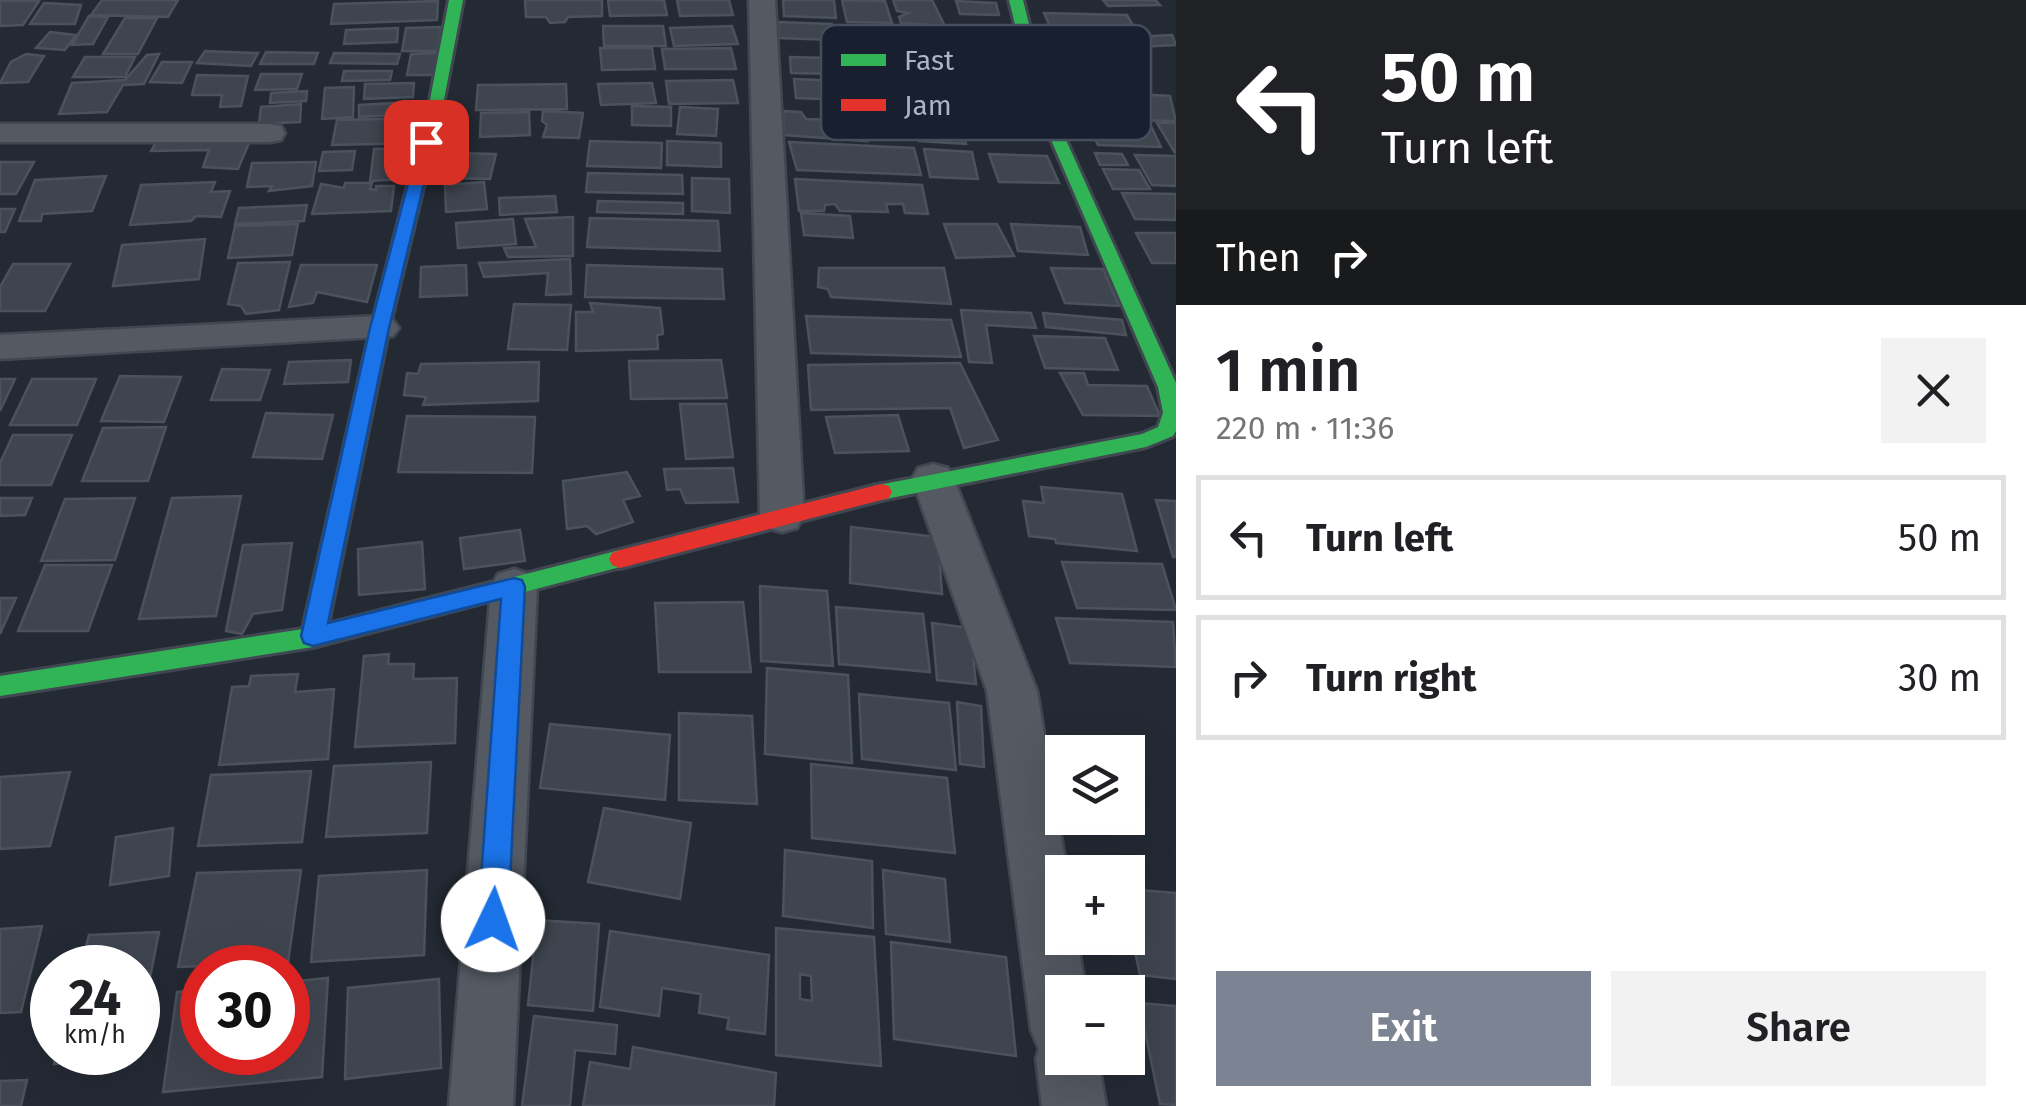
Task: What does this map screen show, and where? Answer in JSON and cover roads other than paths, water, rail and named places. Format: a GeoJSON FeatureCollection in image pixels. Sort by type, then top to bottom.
{"type":"FeatureCollection","features":[{"type":"Feature","properties":{"kind":"street"},"geometry":{"type":"LineString","coordinates":[[313,636],[380,328],[436,105],[456,0]]}},
{"type":"Feature","properties":{"kind":"street"},"geometry":{"type":"LineString","coordinates":[[762,0],[782,516]]}},
{"type":"Feature","properties":{"kind":"street"},"geometry":{"type":"LineString","coordinates":[[1016,0],[1022,25]]}},
{"type":"Feature","properties":{"kind":"street"},"geometry":{"type":"LineString","coordinates":[[0,133],[270,133]]}},
{"type":"Feature","properties":{"kind":"street"},"geometry":{"type":"LineString","coordinates":[[0,686],[313,636],[933,479],[1146,440],[1166,431],[1173,414],[1168,386],[1059,140]]}},
{"type":"Feature","properties":{"kind":"street"},"geometry":{"type":"LineString","coordinates":[[0,347],[380,328]]}},
{"type":"Feature","properties":{"kind":"street"},"geometry":{"type":"LineString","coordinates":[[933,479],[1012,691],[1054,975]]}},
{"type":"Feature","properties":{"kind":"street"},"geometry":{"type":"LineString","coordinates":[[481,1106],[514,587]]}},
{"type":"Feature","properties":{"kind":"street"},"geometry":{"type":"LineString","coordinates":[[1069,1075],[1074,1106]]}}]}
